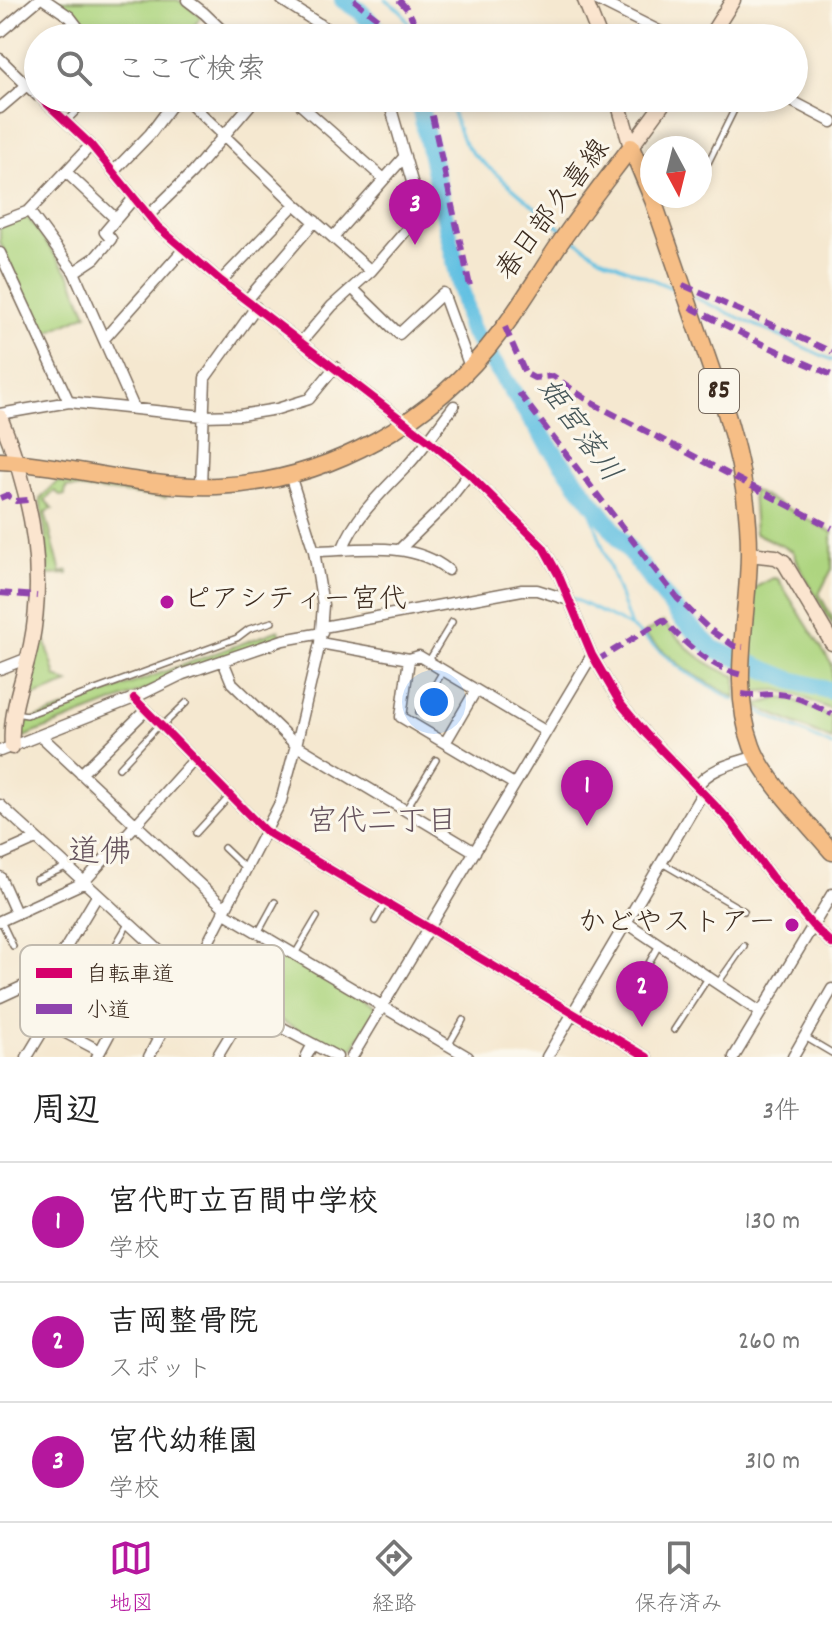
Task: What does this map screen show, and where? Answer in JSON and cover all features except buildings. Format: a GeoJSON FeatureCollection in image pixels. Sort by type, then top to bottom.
{"type":"FeatureCollection","features":[{"type":"Feature","properties":{"kind":"main road","name":"春日部久喜線"},"geometry":{"type":"LineString","coordinates":[[472,366],[500,332],[569,230],[631,147]]}},
{"type":"Feature","properties":{"kind":"main road","name":"春日部久喜線"},"geometry":{"type":"LineString","coordinates":[[631,147],[653,200],[736,442],[745,493],[749,554],[743,647],[743,714],[757,756]]}},
{"type":"Feature","properties":{"kind":"main road"},"geometry":{"type":"LineString","coordinates":[[0,461],[201,486],[245,483],[290,475],[359,450],[407,423],[472,366]]}},
{"type":"Feature","properties":{"kind":"main road","name":"85"},"geometry":{"type":"LineString","coordinates":[[757,756],[767,773],[832,852]]}},
{"type":"Feature","properties":{"kind":"street"},"geometry":{"type":"LineString","coordinates":[[0,32],[38,0]]}},
{"type":"Feature","properties":{"kind":"street"},"geometry":{"type":"LineString","coordinates":[[45,0],[75,24]]}},
{"type":"Feature","properties":{"kind":"street"},"geometry":{"type":"LineString","coordinates":[[187,0],[215,24]]}},
{"type":"Feature","properties":{"kind":"street"},"geometry":{"type":"LineString","coordinates":[[282,0],[320,24]]}},
{"type":"Feature","properties":{"kind":"street"},"geometry":{"type":"LineString","coordinates":[[585,0],[594,24]]}},
{"type":"Feature","properties":{"kind":"street"},"geometry":{"type":"LineString","coordinates":[[597,0],[645,24]]}},
{"type":"Feature","properties":{"kind":"street"},"geometry":{"type":"LineString","coordinates":[[718,24],[733,0]]}},
{"type":"Feature","properties":{"kind":"street"},"geometry":{"type":"LineString","coordinates":[[0,59],[24,82]]}},
{"type":"Feature","properties":{"kind":"street"},"geometry":{"type":"LineString","coordinates":[[0,108],[24,88]]}},
{"type":"Feature","properties":{"kind":"street"},"geometry":{"type":"LineString","coordinates":[[808,109],[832,122]]}},
{"type":"Feature","properties":{"kind":"street"},"geometry":{"type":"LineString","coordinates":[[60,112],[148,216],[184,249],[469,474],[543,547],[592,655],[620,703],[730,821],[812,925],[832,944]]}},
{"type":"Feature","properties":{"kind":"street"},"geometry":{"type":"LineString","coordinates":[[113,172],[166,112]]}},
{"type":"Feature","properties":{"kind":"street"},"geometry":{"type":"LineString","coordinates":[[199,112],[295,204],[371,271]]}},
{"type":"Feature","properties":{"kind":"street"},"geometry":{"type":"LineString","coordinates":[[148,216],[244,112]]}},
{"type":"Feature","properties":{"kind":"street"},"geometry":{"type":"LineString","coordinates":[[309,112],[384,179]]}},
{"type":"Feature","properties":{"kind":"street"},"geometry":{"type":"LineString","coordinates":[[302,341],[332,306],[371,271],[421,213],[392,112]]}},
{"type":"Feature","properties":{"kind":"street"},"geometry":{"type":"LineString","coordinates":[[621,112],[631,147]]}},
{"type":"Feature","properties":{"kind":"street"},"geometry":{"type":"LineString","coordinates":[[631,147],[657,112]]}},
{"type":"Feature","properties":{"kind":"street"},"geometry":{"type":"LineString","coordinates":[[0,222],[29,211],[91,145]]}},
{"type":"Feature","properties":{"kind":"street"},"geometry":{"type":"LineString","coordinates":[[333,237],[405,156]]}},
{"type":"Feature","properties":{"kind":"street"},"geometry":{"type":"LineString","coordinates":[[66,172],[116,219]]}},
{"type":"Feature","properties":{"kind":"street"},"geometry":{"type":"LineString","coordinates":[[74,272],[95,258],[111,239],[105,232],[134,198]]}},
{"type":"Feature","properties":{"kind":"street"},"geometry":{"type":"LineString","coordinates":[[221,281],[295,204]]}},
{"type":"Feature","properties":{"kind":"street"},"geometry":{"type":"LineString","coordinates":[[29,211],[74,272],[134,408]]}},
{"type":"Feature","properties":{"kind":"street"},"geometry":{"type":"LineString","coordinates":[[201,486],[205,378],[252,303],[315,221]]}},
{"type":"Feature","properties":{"kind":"street"},"geometry":{"type":"LineString","coordinates":[[104,339],[184,249]]}},
{"type":"Feature","properties":{"kind":"street"},"geometry":{"type":"LineString","coordinates":[[0,253],[69,402]]}},
{"type":"Feature","properties":{"kind":"street"},"geometry":{"type":"LineString","coordinates":[[352,288],[399,334],[443,293],[472,366]]}},
{"type":"Feature","properties":{"kind":"street"},"geometry":{"type":"LineString","coordinates":[[6,749],[28,658],[37,596],[36,550],[29,500],[19,462],[0,415],[69,402],[203,416],[240,415],[277,409],[309,399],[335,367]]}},
{"type":"Feature","properties":{"kind":"street"},"geometry":{"type":"LineString","coordinates":[[342,550],[366,507],[409,464],[454,406]]}},
{"type":"Feature","properties":{"kind":"street"},"geometry":{"type":"LineString","coordinates":[[399,550],[444,506],[469,474]]}},
{"type":"Feature","properties":{"kind":"street"},"geometry":{"type":"LineString","coordinates":[[206,945],[281,801],[321,634],[322,590],[314,551],[290,475]]}},
{"type":"Feature","properties":{"kind":"street"},"geometry":{"type":"LineString","coordinates":[[314,551],[409,550],[436,560],[448,570]]}},
{"type":"Feature","properties":{"kind":"street"},"geometry":{"type":"LineString","coordinates":[[749,554],[776,557],[784,562],[832,643]]}},
{"type":"Feature","properties":{"kind":"street"},"geometry":{"type":"LineString","coordinates":[[6,749],[134,698],[183,674],[283,640],[522,590],[537,590],[569,600]]}},
{"type":"Feature","properties":{"kind":"street"},"geometry":{"type":"LineString","coordinates":[[321,634],[409,659],[419,656],[545,731]]}},
{"type":"Feature","properties":{"kind":"street"},"geometry":{"type":"LineString","coordinates":[[352,1057],[592,655]]}},
{"type":"Feature","properties":{"kind":"street"},"geometry":{"type":"LineString","coordinates":[[1,665],[28,658]]}},
{"type":"Feature","properties":{"kind":"street"},"geometry":{"type":"LineString","coordinates":[[409,659],[401,717],[514,784]]}},
{"type":"Feature","properties":{"kind":"street"},"geometry":{"type":"LineString","coordinates":[[223,661],[232,683],[296,745],[475,852]]}},
{"type":"Feature","properties":{"kind":"street"},"geometry":{"type":"LineString","coordinates":[[445,743],[476,690]]}},
{"type":"Feature","properties":{"kind":"street"},"geometry":{"type":"LineString","coordinates":[[134,698],[265,831],[647,1057]]}},
{"type":"Feature","properties":{"kind":"street"},"geometry":{"type":"LineString","coordinates":[[81,774],[146,710]]}},
{"type":"Feature","properties":{"kind":"street"},"geometry":{"type":"LineString","coordinates":[[41,736],[224,910],[278,945]]}},
{"type":"Feature","properties":{"kind":"street"},"geometry":{"type":"LineString","coordinates":[[547,1057],[662,863],[700,789],[702,779],[716,769],[757,756]]}},
{"type":"Feature","properties":{"kind":"street"},"geometry":{"type":"LineString","coordinates":[[0,920],[83,883],[194,760]]}},
{"type":"Feature","properties":{"kind":"street"},"geometry":{"type":"LineString","coordinates":[[1,808],[152,945]]}},
{"type":"Feature","properties":{"kind":"street"},"geometry":{"type":"LineString","coordinates":[[0,855],[36,839]]}},
{"type":"Feature","properties":{"kind":"street"},"geometry":{"type":"LineString","coordinates":[[0,877],[16,913]]}},
{"type":"Feature","properties":{"kind":"street"},"geometry":{"type":"LineString","coordinates":[[734,1057],[832,894]]}},
{"type":"Feature","properties":{"kind":"street"},"geometry":{"type":"LineString","coordinates":[[67,945],[97,896]]}},
{"type":"Feature","properties":{"kind":"street"},"geometry":{"type":"LineString","coordinates":[[627,923],[760,1012]]}},
{"type":"Feature","properties":{"kind":"street"},"geometry":{"type":"LineString","coordinates":[[284,948],[468,1057]]}},
{"type":"Feature","properties":{"kind":"street"},"geometry":{"type":"LineString","coordinates":[[0,997],[20,988]]}},
{"type":"Feature","properties":{"kind":"street"},"geometry":{"type":"LineString","coordinates":[[793,1057],[832,989]]}},
{"type":"Feature","properties":{"kind":"street"},"geometry":{"type":"LineString","coordinates":[[284,1029],[337,1057]]}},
{"type":"Feature","properties":{"kind":"street"},"geometry":{"type":"LineString","coordinates":[[27,1057],[39,1037]]}},
{"type":"Feature","properties":{"kind":"street"},"geometry":{"type":"LineString","coordinates":[[70,1037],[99,1054]]}},
{"type":"Feature","properties":{"kind":"street"},"geometry":{"type":"LineString","coordinates":[[152,1056],[159,1037]]}},
{"type":"Feature","properties":{"kind":"street"},"geometry":{"type":"LineString","coordinates":[[217,1057],[229,1037]]}},
{"type":"Feature","properties":{"kind":"street"},"geometry":{"type":"LineString","coordinates":[[306,1057],[313,1044]]}},
{"type":"Feature","properties":{"kind":"lane"},"geometry":{"type":"LineString","coordinates":[[66,122],[76,112]]}},
{"type":"Feature","properties":{"kind":"lane"},"geometry":{"type":"LineString","coordinates":[[712,155],[733,112]]}},
{"type":"Feature","properties":{"kind":"lane"},"geometry":{"type":"LineString","coordinates":[[14,713],[27,715],[237,638],[249,629],[272,622]]}},
{"type":"Feature","properties":{"kind":"lane"},"geometry":{"type":"LineString","coordinates":[[428,662],[452,622]]}},
{"type":"Feature","properties":{"kind":"lane"},"geometry":{"type":"LineString","coordinates":[[419,712],[443,671]]}},
{"type":"Feature","properties":{"kind":"lane"},"geometry":{"type":"LineString","coordinates":[[119,768],[187,702]]}},
{"type":"Feature","properties":{"kind":"lane"},"geometry":{"type":"LineString","coordinates":[[405,811],[436,760]]}},
{"type":"Feature","properties":{"kind":"lane"},"geometry":{"type":"LineString","coordinates":[[196,833],[230,796]]}},
{"type":"Feature","properties":{"kind":"lane"},"geometry":{"type":"LineString","coordinates":[[224,848],[246,869]]}},
{"type":"Feature","properties":{"kind":"lane"},"geometry":{"type":"LineString","coordinates":[[662,863],[744,911]]}},
{"type":"Feature","properties":{"kind":"lane"},"geometry":{"type":"LineString","coordinates":[[36,880],[66,867]]}},
{"type":"Feature","properties":{"kind":"lane"},"geometry":{"type":"LineString","coordinates":[[258,933],[275,902]]}},
{"type":"Feature","properties":{"kind":"lane"},"geometry":{"type":"LineString","coordinates":[[375,921],[386,902]]}},
{"type":"Feature","properties":{"kind":"lane"},"geometry":{"type":"LineString","coordinates":[[295,955],[317,917]]}},
{"type":"Feature","properties":{"kind":"lane"},"geometry":{"type":"LineString","coordinates":[[0,920],[13,946]]}},
{"type":"Feature","properties":{"kind":"lane"},"geometry":{"type":"LineString","coordinates":[[116,945],[128,924]]}},
{"type":"Feature","properties":{"kind":"lane"},"geometry":{"type":"LineString","coordinates":[[636,986],[660,944]]}},
{"type":"Feature","properties":{"kind":"lane"},"geometry":{"type":"LineString","coordinates":[[674,1030],[744,946]]}},
{"type":"Feature","properties":{"kind":"lane"},"geometry":{"type":"LineString","coordinates":[[448,1046],[463,1020]]}},
{"type":"Feature","properties":{"kind":"lane"},"geometry":{"type":"LineString","coordinates":[[804,1037],[832,1053]]}},
{"type":"Feature","properties":{"kind":"green space"},"geometry":{"type":"Polygon","coordinates":[[[53,0],[178,0],[201,16],[196,24],[81,24],[53,0]]]}},
{"type":"Feature","properties":{"kind":"green space"},"geometry":{"type":"Polygon","coordinates":[[[28,218],[71,277],[87,314],[42,335],[0,242],[0,227],[28,218]]]}},
{"type":"Feature","properties":{"kind":"green space"},"geometry":{"type":"Polygon","coordinates":[[[57,482],[166,495],[166,498],[66,487],[65,495],[61,496],[55,491],[45,500],[53,509],[45,512],[61,573],[68,571],[68,574],[48,575],[40,499],[57,482]]]}},
{"type":"Feature","properties":{"kind":"green space"},"geometry":{"type":"Polygon","coordinates":[[[752,490],[832,532],[832,569],[819,594],[832,617],[832,624],[793,551],[755,533],[752,490]]]}},
{"type":"Feature","properties":{"kind":"green space"},"geometry":{"type":"Polygon","coordinates":[[[773,578],[778,579],[832,665],[832,686],[807,680],[750,658],[754,588],[773,578]]]}},
{"type":"Feature","properties":{"kind":"green space"},"geometry":{"type":"Polygon","coordinates":[[[48,587],[45,639],[56,677],[69,683],[27,699],[42,638],[48,587]]]}},
{"type":"Feature","properties":{"kind":"green space"},"geometry":{"type":"Polygon","coordinates":[[[663,622],[695,654],[714,667],[736,676],[736,698],[686,670],[643,634],[663,622]]]}},
{"type":"Feature","properties":{"kind":"green space"},"geometry":{"type":"Polygon","coordinates":[[[279,630],[281,637],[21,738],[21,724],[279,630]]]}},
{"type":"Feature","properties":{"kind":"green space"},"geometry":{"type":"Polygon","coordinates":[[[749,669],[832,696],[832,710],[778,690],[748,692],[749,669]]]}},
{"type":"Feature","properties":{"kind":"green space"},"geometry":{"type":"Polygon","coordinates":[[[779,698],[794,700],[832,718],[832,740],[757,707],[779,698]]]}},
{"type":"Feature","properties":{"kind":"green space"},"geometry":{"type":"Polygon","coordinates":[[[284,951],[378,1008],[354,1047],[342,1053],[284,1022],[284,951]]]}},
{"type":"Feature","properties":{"kind":"waterway","name":"姫宮落川"},"geometry":{"type":"LineString","coordinates":[[343,0],[372,24]]}},
{"type":"Feature","properties":{"kind":"waterway"},"geometry":{"type":"LineString","coordinates":[[386,0],[401,11],[409,24]]}},
{"type":"Feature","properties":{"kind":"waterway","name":"姫宮落川"},"geometry":{"type":"LineString","coordinates":[[421,112],[470,328],[549,446],[681,618],[712,648],[791,680],[832,691]]}},
{"type":"Feature","properties":{"kind":"waterway"},"geometry":{"type":"LineString","coordinates":[[452,112],[463,141],[473,154],[563,231]]}},
{"type":"Feature","properties":{"kind":"waterway"},"geometry":{"type":"LineString","coordinates":[[572,238],[600,257],[679,291]]}},
{"type":"Feature","properties":{"kind":"waterway"},"geometry":{"type":"LineString","coordinates":[[693,297],[832,360]]}},
{"type":"Feature","properties":{"kind":"waterway"},"geometry":{"type":"LineString","coordinates":[[584,493],[631,627],[684,671],[734,700]]}},
{"type":"Feature","properties":{"kind":"waterway"},"geometry":{"type":"LineString","coordinates":[[570,597],[631,627]]}},
{"type":"Feature","properties":{"kind":"waterway"},"geometry":{"type":"LineString","coordinates":[[749,707],[832,746]]}},
{"type":"Feature","properties":{"kind":"marked path"},"geometry":{"type":"LineString","coordinates":[[354,0],[384,24]]}},
{"type":"Feature","properties":{"kind":"marked path"},"geometry":{"type":"LineString","coordinates":[[399,0],[415,24]]}},
{"type":"Feature","properties":{"kind":"marked path"},"geometry":{"type":"LineString","coordinates":[[431,112],[470,286]]}},
{"type":"Feature","properties":{"kind":"marked path"},"geometry":{"type":"LineString","coordinates":[[683,285],[832,352]]}},
{"type":"Feature","properties":{"kind":"marked path"},"geometry":{"type":"LineString","coordinates":[[690,307],[832,375]]}},
{"type":"Feature","properties":{"kind":"marked path"},"geometry":{"type":"LineString","coordinates":[[505,327],[525,373],[534,378],[553,376],[592,403],[832,528]]}},
{"type":"Feature","properties":{"kind":"marked path"},"geometry":{"type":"LineString","coordinates":[[519,393],[677,598],[709,629],[734,646],[743,647]]}},
{"type":"Feature","properties":{"kind":"marked path"},"geometry":{"type":"LineString","coordinates":[[0,498],[7,495],[16,501],[29,500]]}},
{"type":"Feature","properties":{"kind":"marked path"},"geometry":{"type":"LineString","coordinates":[[0,593],[37,596]]}},
{"type":"Feature","properties":{"kind":"marked path"},"geometry":{"type":"LineString","coordinates":[[596,661],[663,620],[689,646],[709,660],[742,675]]}},
{"type":"Feature","properties":{"kind":"marked path"},"geometry":{"type":"LineString","coordinates":[[742,694],[790,696],[832,714]]}},
{"type":"Feature","properties":{"kind":"cycle path"},"geometry":{"type":"LineString","coordinates":[[56,112],[91,145],[158,227],[221,281],[469,474],[543,547],[559,576],[592,655],[620,703],[730,821],[771,876],[832,944]]}},
{"type":"Feature","properties":{"kind":"cycle path"},"geometry":{"type":"LineString","coordinates":[[134,698],[265,831],[647,1057]]}},
{"type":"Feature","properties":{"kind":"place","name":"宮代幼稚園"},"geometry":{"type":"Point","coordinates":[415,245]}},
{"type":"Feature","properties":{"kind":"place","name":"ピアシティー宮代"},"geometry":{"type":"Point","coordinates":[167,602]}},
{"type":"Feature","properties":{"kind":"place","name":"宮代町立百間中学校"},"geometry":{"type":"Point","coordinates":[587,826]}},
{"type":"Feature","properties":{"kind":"place","name":"かどやストアー"},"geometry":{"type":"Point","coordinates":[792,925]}},
{"type":"Feature","properties":{"kind":"place","name":"吉岡整骨院"},"geometry":{"type":"Point","coordinates":[642,1027]}},
{"type":"Feature","properties":{"kind":"district","name":"宮代二丁目"},"geometry":{"type":"Point","coordinates":[382,824]}},
{"type":"Feature","properties":{"kind":"district","name":"道佛"},"geometry":{"type":"Point","coordinates":[100,855]}}]}
